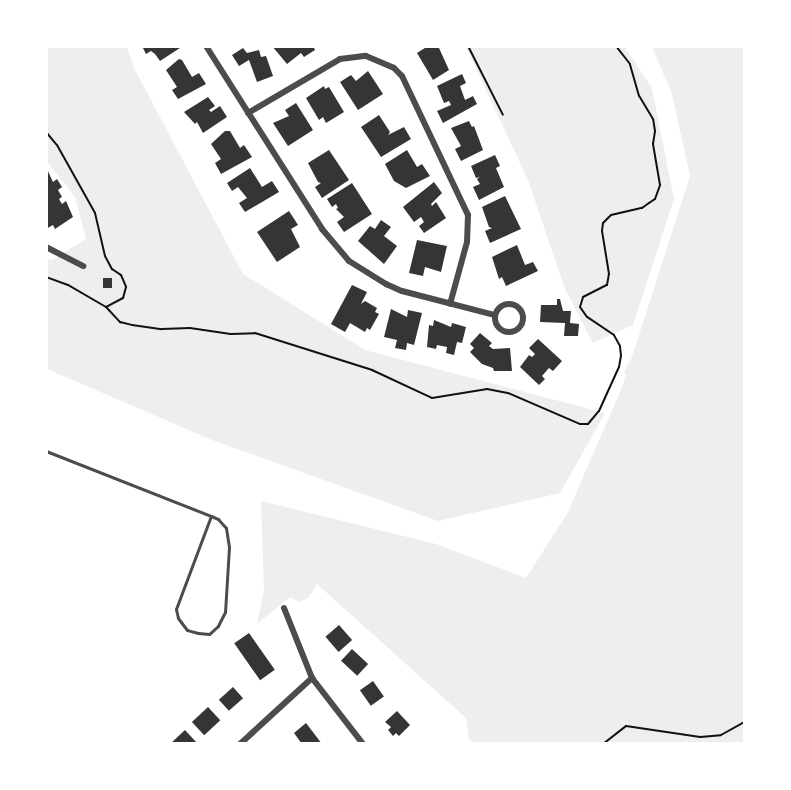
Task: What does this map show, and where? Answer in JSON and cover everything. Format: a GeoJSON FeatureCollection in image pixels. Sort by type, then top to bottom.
{"type":"FeatureCollection","features":[{"type":"Feature","properties":{"kind":"street"},"geometry":{"type":"LineString","coordinates":[[206,46],[322,229],[349,261],[386,284],[495,315]]}},
{"type":"Feature","properties":{"kind":"street"},"geometry":{"type":"LineString","coordinates":[[249,113],[340,58],[353,56],[372,58],[388,64],[402,76],[468,215],[467,242],[450,304]]}},
{"type":"Feature","properties":{"kind":"street"},"geometry":{"type":"LineString","coordinates":[[46,247],[83,266]]}},
{"type":"Feature","properties":{"kind":"street"},"geometry":{"type":"LineString","coordinates":[[512,304],[520,309],[522,322],[513,332],[503,331],[496,324],[495,315],[499,307],[512,304]]}},
{"type":"Feature","properties":{"kind":"street"},"geometry":{"type":"LineString","coordinates":[[284,608],[312,678],[363,744]]}},
{"type":"Feature","properties":{"kind":"street"},"geometry":{"type":"LineString","coordinates":[[240,744],[312,678]]}},
{"type":"Feature","properties":{"kind":"lane"},"geometry":{"type":"LineString","coordinates":[[46,451],[211,516],[218,519],[226,528],[229,547],[225,612],[218,626],[209,634],[188,630],[178,618],[176,609],[211,516]]}},
{"type":"Feature","properties":{"kind":"path"},"geometry":{"type":"LineString","coordinates":[[468,46],[503,116]]}},
{"type":"Feature","properties":{"kind":"path"},"geometry":{"type":"LineString","coordinates":[[46,132],[57,145],[95,213],[105,256],[112,269],[121,275],[126,287],[123,298],[106,307],[68,285],[46,277]]}},
{"type":"Feature","properties":{"kind":"path"},"geometry":{"type":"LineString","coordinates":[[603,744],[626,726],[700,737],[721,735],[744,722]]}},
{"type":"Feature","properties":{"kind":"shaded area"},"geometry":{"type":"Polygon","coordinates":[[[47,47],[127,47],[134,68],[243,274],[365,350],[605,413],[560,493],[438,521],[212,440],[47,369],[47,259],[52,260],[86,239],[75,197],[47,162],[47,47]]]}},
{"type":"Feature","properties":{"kind":"shaded area"},"geometry":{"type":"Polygon","coordinates":[[[466,47],[625,47],[652,88],[674,199],[633,325],[593,343],[565,289],[528,180],[466,47]]]}},
{"type":"Feature","properties":{"kind":"shaded area"},"geometry":{"type":"Polygon","coordinates":[[[652,47],[744,47],[744,743],[474,743],[469,739],[466,718],[317,584],[308,598],[299,602],[290,597],[257,624],[264,590],[261,501],[436,544],[526,578],[567,514],[623,385],[626,374],[624,372],[632,357],[690,176],[672,94],[652,47]]]}},
{"type":"Feature","properties":{"kind":"building"},"geometry":{"type":"Polygon","coordinates":[[[142,46],[183,46],[160,61],[151,51],[146,54],[142,46]]]}},
{"type":"Feature","properties":{"kind":"building"},"geometry":{"type":"Polygon","coordinates":[[[272,46],[313,46],[315,50],[304,57],[301,53],[287,64],[272,46]]]}},
{"type":"Feature","properties":{"kind":"building"},"geometry":{"type":"Polygon","coordinates":[[[428,46],[439,48],[449,70],[433,80],[417,53],[428,46]]]}},
{"type":"Feature","properties":{"kind":"building"},"geometry":{"type":"Polygon","coordinates":[[[243,48],[247,53],[259,50],[261,57],[266,56],[273,76],[257,82],[249,60],[239,66],[232,55],[243,48]]]}},
{"type":"Feature","properties":{"kind":"building"},"geometry":{"type":"Polygon","coordinates":[[[179,59],[182,60],[192,77],[199,73],[206,84],[178,99],[172,90],[177,87],[166,70],[179,59]]]}},
{"type":"Feature","properties":{"kind":"building"},"geometry":{"type":"Polygon","coordinates":[[[368,71],[383,94],[358,110],[340,82],[351,75],[356,81],[368,71]]]}},
{"type":"Feature","properties":{"kind":"building"},"geometry":{"type":"Polygon","coordinates":[[[462,74],[466,83],[460,86],[465,100],[473,96],[477,104],[443,123],[437,111],[451,105],[449,101],[444,103],[437,86],[462,74]]]}},
{"type":"Feature","properties":{"kind":"building"},"geometry":{"type":"Polygon","coordinates":[[[324,86],[325,89],[329,87],[344,112],[326,123],[323,117],[319,120],[306,98],[324,86]]]}},
{"type":"Feature","properties":{"kind":"building"},"geometry":{"type":"Polygon","coordinates":[[[208,97],[215,106],[209,110],[211,112],[220,106],[227,117],[203,133],[197,122],[195,124],[184,112],[208,97]]]}},
{"type":"Feature","properties":{"kind":"building"},"geometry":{"type":"Polygon","coordinates":[[[296,103],[313,130],[288,146],[273,123],[289,116],[285,110],[296,103]]]}},
{"type":"Feature","properties":{"kind":"building"},"geometry":{"type":"Polygon","coordinates":[[[379,115],[390,132],[388,135],[404,127],[411,139],[381,157],[361,127],[379,115]]]}},
{"type":"Feature","properties":{"kind":"building"},"geometry":{"type":"Polygon","coordinates":[[[469,121],[472,127],[474,126],[483,150],[461,161],[455,149],[461,146],[451,128],[469,121]]]}},
{"type":"Feature","properties":{"kind":"building"},"geometry":{"type":"Polygon","coordinates":[[[225,131],[230,131],[240,148],[244,145],[252,157],[221,174],[215,163],[221,159],[211,144],[225,131]]]}},
{"type":"Feature","properties":{"kind":"building"},"geometry":{"type":"Polygon","coordinates":[[[329,150],[349,180],[322,198],[315,187],[321,183],[318,182],[308,163],[329,150]]]}},
{"type":"Feature","properties":{"kind":"building"},"geometry":{"type":"Polygon","coordinates":[[[407,150],[417,167],[422,164],[430,176],[406,188],[394,181],[385,164],[407,150]]]}},
{"type":"Feature","properties":{"kind":"building"},"geometry":{"type":"Polygon","coordinates":[[[495,155],[500,166],[496,168],[504,187],[479,200],[473,187],[480,184],[477,179],[480,177],[476,178],[471,166],[495,155]]]}},
{"type":"Feature","properties":{"kind":"building"},"geometry":{"type":"Polygon","coordinates":[[[46,167],[53,182],[57,179],[62,187],[58,190],[62,197],[59,199],[62,204],[66,201],[73,217],[55,229],[53,225],[46,229],[46,167]]]}},
{"type":"Feature","properties":{"kind":"building"},"geometry":{"type":"Polygon","coordinates":[[[250,168],[262,187],[272,181],[279,192],[245,212],[239,203],[247,198],[238,187],[232,191],[227,183],[250,168]]]}},
{"type":"Feature","properties":{"kind":"building"},"geometry":{"type":"Polygon","coordinates":[[[434,182],[442,193],[431,204],[432,206],[436,202],[446,218],[424,233],[419,226],[424,222],[421,217],[414,222],[403,207],[434,182]]]}},
{"type":"Feature","properties":{"kind":"building"},"geometry":{"type":"Polygon","coordinates":[[[352,183],[372,214],[344,232],[337,222],[344,217],[336,209],[338,208],[336,204],[332,207],[327,199],[352,183]]]}},
{"type":"Feature","properties":{"kind":"building"},"geometry":{"type":"Polygon","coordinates":[[[505,196],[521,229],[490,243],[485,231],[492,228],[489,227],[482,207],[505,196]]]}},
{"type":"Feature","properties":{"kind":"building"},"geometry":{"type":"Polygon","coordinates":[[[289,211],[298,225],[291,229],[300,247],[277,262],[257,232],[289,211]]]}},
{"type":"Feature","properties":{"kind":"building"},"geometry":{"type":"Polygon","coordinates":[[[381,220],[391,227],[384,236],[397,246],[384,264],[358,241],[370,226],[375,229],[381,220]]]}},
{"type":"Feature","properties":{"kind":"building"},"geometry":{"type":"Polygon","coordinates":[[[417,240],[447,246],[441,272],[425,267],[423,276],[409,273],[417,240]]]}},
{"type":"Feature","properties":{"kind":"building"},"geometry":{"type":"Polygon","coordinates":[[[517,245],[525,265],[533,262],[538,271],[506,286],[502,277],[499,279],[492,257],[517,245]]]}},
{"type":"Feature","properties":{"kind":"building"},"geometry":{"type":"Polygon","coordinates":[[[103,278],[112,278],[112,288],[103,288],[103,278]]]}},
{"type":"Feature","properties":{"kind":"building"},"geometry":{"type":"Polygon","coordinates":[[[352,285],[367,292],[361,304],[365,301],[377,308],[375,312],[379,314],[370,330],[367,328],[365,332],[350,323],[345,332],[331,324],[352,285]]]}},
{"type":"Feature","properties":{"kind":"building"},"geometry":{"type":"Polygon","coordinates":[[[557,299],[560,299],[563,311],[571,311],[570,323],[579,324],[578,336],[564,336],[565,323],[540,322],[541,305],[557,305],[557,299]]]}},
{"type":"Feature","properties":{"kind":"building"},"geometry":{"type":"Polygon","coordinates":[[[391,309],[407,317],[408,310],[422,313],[414,345],[407,343],[406,350],[395,348],[397,340],[384,337],[391,309]]]}},
{"type":"Feature","properties":{"kind":"building"},"geometry":{"type":"Polygon","coordinates":[[[434,320],[451,327],[452,323],[466,327],[462,343],[457,342],[454,355],[446,353],[447,347],[437,345],[436,349],[427,347],[429,325],[433,326],[434,320]]]}},
{"type":"Feature","properties":{"kind":"building"},"geometry":{"type":"Polygon","coordinates":[[[480,333],[492,343],[489,346],[493,349],[510,348],[512,371],[494,371],[493,368],[482,364],[470,352],[474,348],[470,344],[480,333]]]}},
{"type":"Feature","properties":{"kind":"building"},"geometry":{"type":"Polygon","coordinates":[[[538,339],[562,361],[553,371],[549,368],[542,376],[545,379],[539,385],[520,367],[529,355],[532,357],[535,354],[529,348],[538,339]]]}},
{"type":"Feature","properties":{"kind":"building"},"geometry":{"type":"Polygon","coordinates":[[[339,625],[352,640],[339,652],[325,637],[339,625]]]}},
{"type":"Feature","properties":{"kind":"building"},"geometry":{"type":"Polygon","coordinates":[[[249,633],[275,670],[260,680],[234,643],[249,633]]]}},
{"type":"Feature","properties":{"kind":"building"},"geometry":{"type":"Polygon","coordinates":[[[352,649],[368,664],[357,676],[341,661],[352,649]]]}},
{"type":"Feature","properties":{"kind":"building"},"geometry":{"type":"Polygon","coordinates":[[[373,681],[384,697],[371,706],[360,690],[373,681]]]}},
{"type":"Feature","properties":{"kind":"building"},"geometry":{"type":"Polygon","coordinates":[[[233,687],[243,698],[229,711],[219,700],[233,687]]]}},
{"type":"Feature","properties":{"kind":"building"},"geometry":{"type":"Polygon","coordinates":[[[208,707],[220,720],[204,735],[192,722],[208,707]]]}},
{"type":"Feature","properties":{"kind":"building"},"geometry":{"type":"Polygon","coordinates":[[[397,711],[410,725],[399,736],[396,733],[393,736],[388,730],[391,727],[385,722],[397,711]]]}},
{"type":"Feature","properties":{"kind":"building"},"geometry":{"type":"Polygon","coordinates":[[[306,723],[322,744],[302,744],[294,733],[306,723]]]}},
{"type":"Feature","properties":{"kind":"building"},"geometry":{"type":"Polygon","coordinates":[[[185,730],[196,742],[194,744],[170,744],[185,730]]]}}]}
